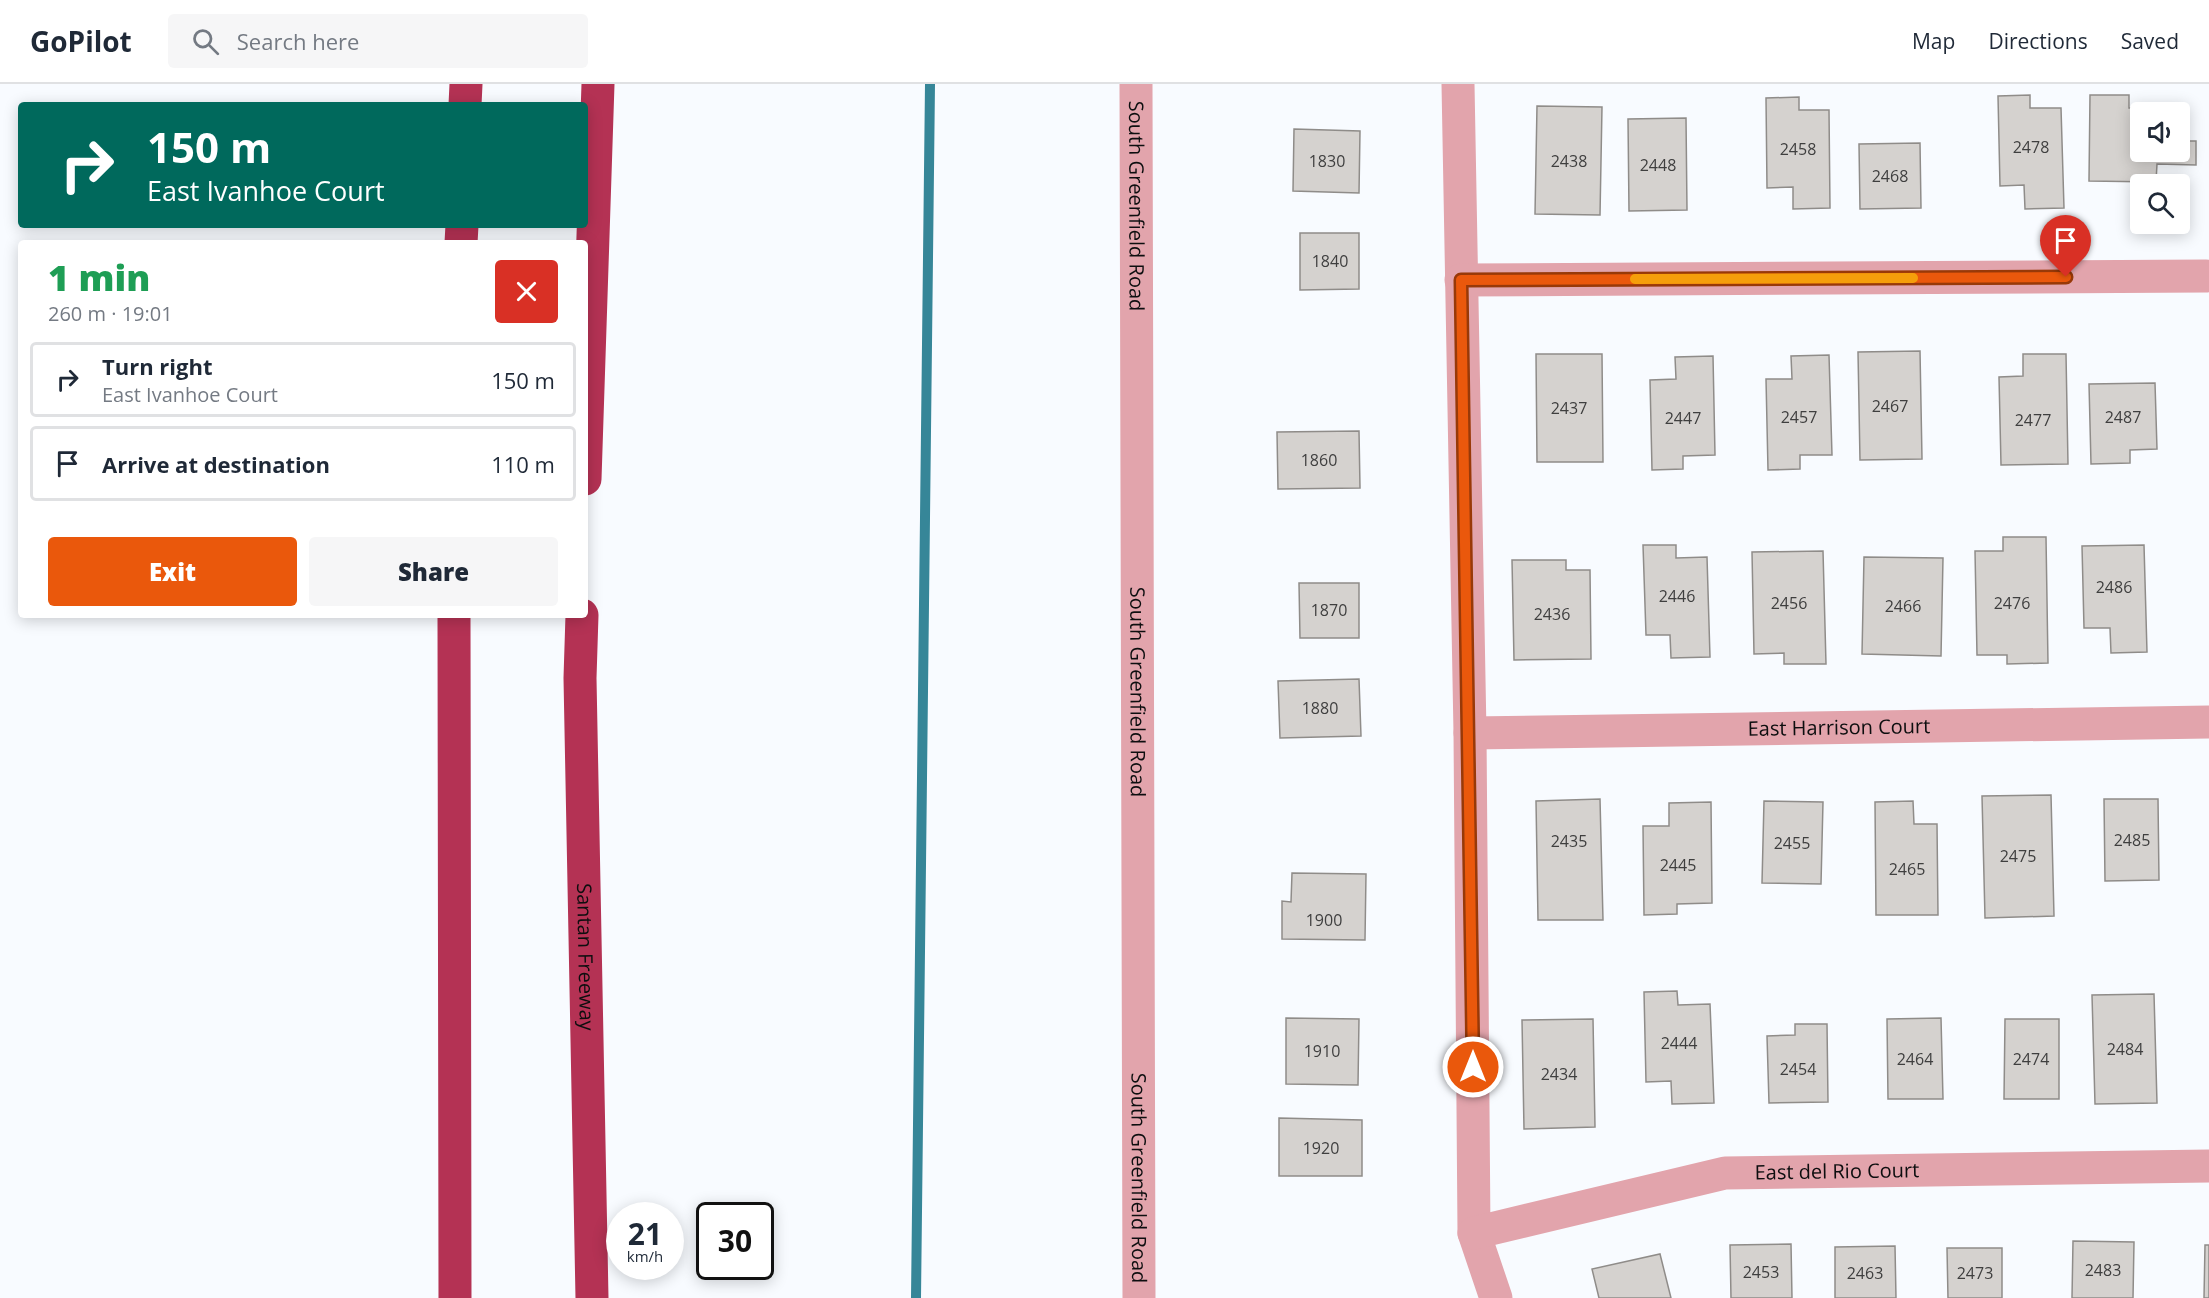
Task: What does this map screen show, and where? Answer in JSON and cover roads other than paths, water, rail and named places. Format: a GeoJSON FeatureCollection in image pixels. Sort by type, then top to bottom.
{"type":"FeatureCollection","features":[{"type":"Feature","properties":{"kind":"highway"},"geometry":{"type":"LineString","coordinates":[[465,102],[466,84]]}},
{"type":"Feature","properties":{"kind":"highway"},"geometry":{"type":"LineString","coordinates":[[588,388],[598,84]]}},
{"type":"Feature","properties":{"kind":"highway"},"geometry":{"type":"LineString","coordinates":[[454,618],[455,1298]]}},
{"type":"Feature","properties":{"kind":"highway","name":"Santan Freeway"},"geometry":{"type":"LineString","coordinates":[[582,618],[580,690],[592,1298]]}},
{"type":"Feature","properties":{"kind":"street","name":"South Greenfield Road"},"geometry":{"type":"LineString","coordinates":[[1136,84],[1139,1298]]}},
{"type":"Feature","properties":{"kind":"street"},"geometry":{"type":"LineString","coordinates":[[1458,84],[1470,733],[1474,1233],[1496,1298]]}},
{"type":"Feature","properties":{"kind":"street"},"geometry":{"type":"LineString","coordinates":[[1461,280],[2206,276]]}},
{"type":"Feature","properties":{"kind":"street","name":"East Harrison Court"},"geometry":{"type":"LineString","coordinates":[[1470,733],[2209,722]]}},
{"type":"Feature","properties":{"kind":"street","name":"East del Rio Court"},"geometry":{"type":"LineString","coordinates":[[1474,1233],[1725,1173],[2209,1166]]}},
{"type":"Feature","properties":{"kind":"waterway"},"geometry":{"type":"LineString","coordinates":[[916,1298],[930,84]]}}]}
